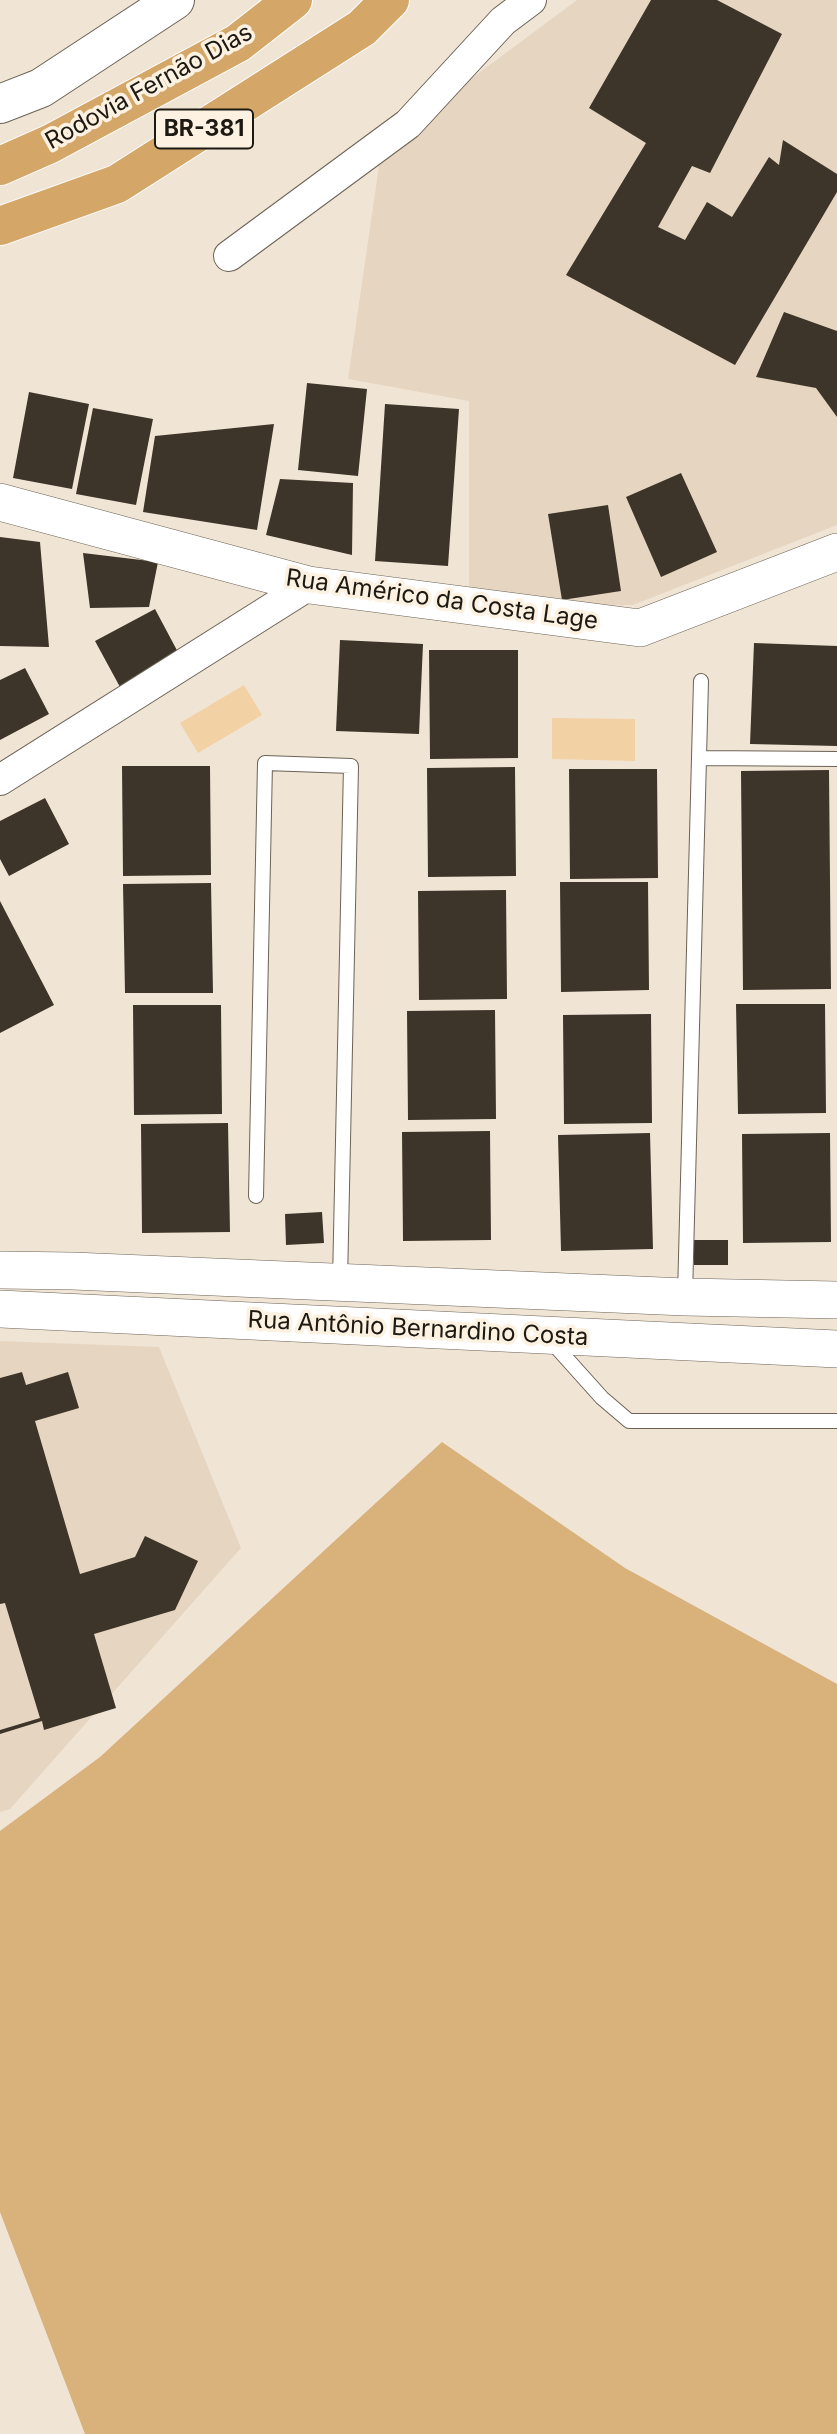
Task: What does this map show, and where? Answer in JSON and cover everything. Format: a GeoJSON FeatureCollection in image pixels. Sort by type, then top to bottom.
{"type":"FeatureCollection","features":[{"type":"Feature","properties":{"kind":"highway","name":"Rodovia Fernão Dias"},"geometry":{"type":"LineString","coordinates":[[0,166],[50,144],[238,43],[293,0]]}},
{"type":"Feature","properties":{"kind":"highway","name":"BR-381"},"geometry":{"type":"LineString","coordinates":[[0,226],[117,184],[362,28],[390,0]]}},
{"type":"Feature","properties":{"kind":"main road"},"geometry":{"type":"LineString","coordinates":[[0,104],[41,88],[175,0]]}},
{"type":"Feature","properties":{"kind":"street"},"geometry":{"type":"LineString","coordinates":[[229,256],[408,124],[503,21],[531,0]]}},
{"type":"Feature","properties":{"kind":"street","name":"Rua Américo da Costa Lage"},"geometry":{"type":"LineString","coordinates":[[0,502],[309,585],[640,628],[837,552]]}},
{"type":"Feature","properties":{"kind":"street"},"geometry":{"type":"LineString","coordinates":[[0,780],[309,585]]}},
{"type":"Feature","properties":{"kind":"street","name":"Rua Antônio Bernardino Costa"},"geometry":{"type":"LineString","coordinates":[[0,1270],[685,1297],[837,1300]]}},
{"type":"Feature","properties":{"kind":"street"},"geometry":{"type":"LineString","coordinates":[[42,1271],[42,1311]]}},
{"type":"Feature","properties":{"kind":"street","name":"Rua Antônio Bernardino Costa"},"geometry":{"type":"LineString","coordinates":[[0,1309],[837,1349]]}},
{"type":"Feature","properties":{"kind":"lane"},"geometry":{"type":"LineString","coordinates":[[685,1297],[701,681]]}},
{"type":"Feature","properties":{"kind":"lane"},"geometry":{"type":"LineString","coordinates":[[699,758],[837,759]]}},
{"type":"Feature","properties":{"kind":"lane"},"geometry":{"type":"LineString","coordinates":[[256,1196],[265,763],[351,766],[340,1283]]}},
{"type":"Feature","properties":{"kind":"lane"},"geometry":{"type":"LineString","coordinates":[[546,1336],[602,1398],[629,1421],[837,1421]]}},
{"type":"Feature","properties":{"kind":"shaded area"},"geometry":{"type":"Polygon","coordinates":[[[577,0],[837,0],[837,525],[633,605],[469,608],[469,401],[348,379],[382,145],[577,0]]]}},
{"type":"Feature","properties":{"kind":"shaded area"},"geometry":{"type":"Polygon","coordinates":[[[244,685],[262,715],[198,753],[180,723],[244,685]]]}},
{"type":"Feature","properties":{"kind":"shaded area"},"geometry":{"type":"Polygon","coordinates":[[[552,718],[635,719],[635,761],[552,759],[552,718]]]}},
{"type":"Feature","properties":{"kind":"shaded area"},"geometry":{"type":"Polygon","coordinates":[[[0,1341],[159,1347],[241,1548],[10,1809],[0,1812],[0,1341]]]}},
{"type":"Feature","properties":{"kind":"shaded area"},"geometry":{"type":"Polygon","coordinates":[[[442,1442],[625,1568],[837,1684],[837,2434],[85,2434],[0,2212],[0,1831],[100,1757],[442,1442]]]}},
{"type":"Feature","properties":{"kind":"building"},"geometry":{"type":"Polygon","coordinates":[[[651,0],[717,0],[782,34],[710,173],[692,166],[658,227],[685,240],[707,202],[732,217],[769,157],[779,165],[783,140],[837,174],[837,192],[735,365],[566,275],[646,143],[589,108],[651,0]]]}},
{"type":"Feature","properties":{"kind":"building"},"geometry":{"type":"Polygon","coordinates":[[[784,312],[837,331],[837,417],[816,388],[756,377],[784,312]]]}},
{"type":"Feature","properties":{"kind":"building"},"geometry":{"type":"Polygon","coordinates":[[[307,383],[367,389],[358,476],[298,470],[307,383]]]}},
{"type":"Feature","properties":{"kind":"building"},"geometry":{"type":"Polygon","coordinates":[[[29,392],[89,404],[72,489],[13,478],[29,392]]]}},
{"type":"Feature","properties":{"kind":"building"},"geometry":{"type":"Polygon","coordinates":[[[385,404],[459,409],[448,566],[375,561],[385,404]]]}},
{"type":"Feature","properties":{"kind":"building"},"geometry":{"type":"Polygon","coordinates":[[[93,408],[153,419],[136,505],[76,494],[93,408]]]}},
{"type":"Feature","properties":{"kind":"building"},"geometry":{"type":"Polygon","coordinates":[[[274,424],[257,530],[143,512],[155,436],[274,424]]]}},
{"type":"Feature","properties":{"kind":"building"},"geometry":{"type":"Polygon","coordinates":[[[681,473],[717,552],[661,577],[626,497],[681,473]]]}},
{"type":"Feature","properties":{"kind":"building"},"geometry":{"type":"Polygon","coordinates":[[[280,479],[353,483],[352,555],[266,535],[280,479]]]}},
{"type":"Feature","properties":{"kind":"building"},"geometry":{"type":"Polygon","coordinates":[[[608,505],[621,591],[562,600],[548,514],[608,505]]]}},
{"type":"Feature","properties":{"kind":"building"},"geometry":{"type":"Polygon","coordinates":[[[0,537],[40,542],[49,647],[0,646],[0,537]]]}},
{"type":"Feature","properties":{"kind":"building"},"geometry":{"type":"Polygon","coordinates":[[[83,553],[158,562],[149,607],[90,608],[83,553]]]}},
{"type":"Feature","properties":{"kind":"building"},"geometry":{"type":"Polygon","coordinates":[[[155,609],[180,656],[120,687],[95,641],[155,609]]]}},
{"type":"Feature","properties":{"kind":"building"},"geometry":{"type":"Polygon","coordinates":[[[340,640],[423,644],[419,734],[336,731],[340,640]]]}},
{"type":"Feature","properties":{"kind":"building"},"geometry":{"type":"Polygon","coordinates":[[[754,643],[837,646],[837,746],[750,744],[754,643]]]}},
{"type":"Feature","properties":{"kind":"building"},"geometry":{"type":"Polygon","coordinates":[[[429,650],[518,650],[518,758],[430,759],[429,650]]]}},
{"type":"Feature","properties":{"kind":"building"},"geometry":{"type":"Polygon","coordinates":[[[25,668],[49,714],[0,740],[0,680],[25,668]]]}},
{"type":"Feature","properties":{"kind":"building"},"geometry":{"type":"Polygon","coordinates":[[[122,766],[210,766],[211,875],[123,876],[122,766]]]}},
{"type":"Feature","properties":{"kind":"building"},"geometry":{"type":"Polygon","coordinates":[[[515,767],[516,876],[428,877],[427,768],[515,767]]]}},
{"type":"Feature","properties":{"kind":"building"},"geometry":{"type":"Polygon","coordinates":[[[569,769],[657,769],[658,878],[570,879],[569,769]]]}},
{"type":"Feature","properties":{"kind":"building"},"geometry":{"type":"Polygon","coordinates":[[[829,770],[831,989],[743,990],[741,771],[829,770]]]}},
{"type":"Feature","properties":{"kind":"building"},"geometry":{"type":"Polygon","coordinates":[[[45,798],[69,844],[9,876],[0,859],[0,821],[45,798]]]}},
{"type":"Feature","properties":{"kind":"building"},"geometry":{"type":"Polygon","coordinates":[[[560,882],[648,882],[649,990],[561,992],[560,882]]]}},
{"type":"Feature","properties":{"kind":"building"},"geometry":{"type":"Polygon","coordinates":[[[211,883],[213,993],[125,993],[123,884],[211,883]]]}},
{"type":"Feature","properties":{"kind":"building"},"geometry":{"type":"Polygon","coordinates":[[[506,890],[507,999],[419,1000],[418,891],[506,890]]]}},
{"type":"Feature","properties":{"kind":"building"},"geometry":{"type":"Polygon","coordinates":[[[0,901],[54,1005],[0,1033],[0,901]]]}},
{"type":"Feature","properties":{"kind":"building"},"geometry":{"type":"Polygon","coordinates":[[[736,1004],[825,1004],[826,1113],[738,1114],[736,1004]]]}},
{"type":"Feature","properties":{"kind":"building"},"geometry":{"type":"Polygon","coordinates":[[[133,1005],[221,1005],[222,1114],[134,1115],[133,1005]]]}},
{"type":"Feature","properties":{"kind":"building"},"geometry":{"type":"Polygon","coordinates":[[[495,1010],[496,1119],[408,1120],[407,1011],[495,1010]]]}},
{"type":"Feature","properties":{"kind":"building"},"geometry":{"type":"Polygon","coordinates":[[[651,1014],[652,1123],[564,1124],[563,1015],[651,1014]]]}},
{"type":"Feature","properties":{"kind":"building"},"geometry":{"type":"Polygon","coordinates":[[[228,1123],[230,1232],[142,1233],[141,1124],[228,1123]]]}},
{"type":"Feature","properties":{"kind":"building"},"geometry":{"type":"Polygon","coordinates":[[[490,1131],[491,1240],[403,1241],[402,1132],[490,1131]]]}},
{"type":"Feature","properties":{"kind":"building"},"geometry":{"type":"Polygon","coordinates":[[[650,1133],[653,1249],[561,1251],[558,1135],[650,1133]]]}},
{"type":"Feature","properties":{"kind":"building"},"geometry":{"type":"Polygon","coordinates":[[[830,1133],[831,1242],[743,1243],[742,1134],[830,1133]]]}},
{"type":"Feature","properties":{"kind":"building"},"geometry":{"type":"Polygon","coordinates":[[[322,1212],[324,1243],[286,1245],[285,1214],[322,1212]]]}},
{"type":"Feature","properties":{"kind":"building"},"geometry":{"type":"Polygon","coordinates":[[[694,1240],[728,1240],[728,1265],[694,1265],[694,1240]]]}},
{"type":"Feature","properties":{"kind":"building"},"geometry":{"type":"Polygon","coordinates":[[[22,1372],[26,1385],[68,1372],[79,1408],[35,1421],[80,1574],[135,1557],[145,1536],[198,1561],[175,1610],[94,1634],[116,1708],[44,1730],[42,1721],[0,1734],[0,1730],[40,1718],[5,1603],[0,1604],[0,1378],[22,1372]]]}}]}
